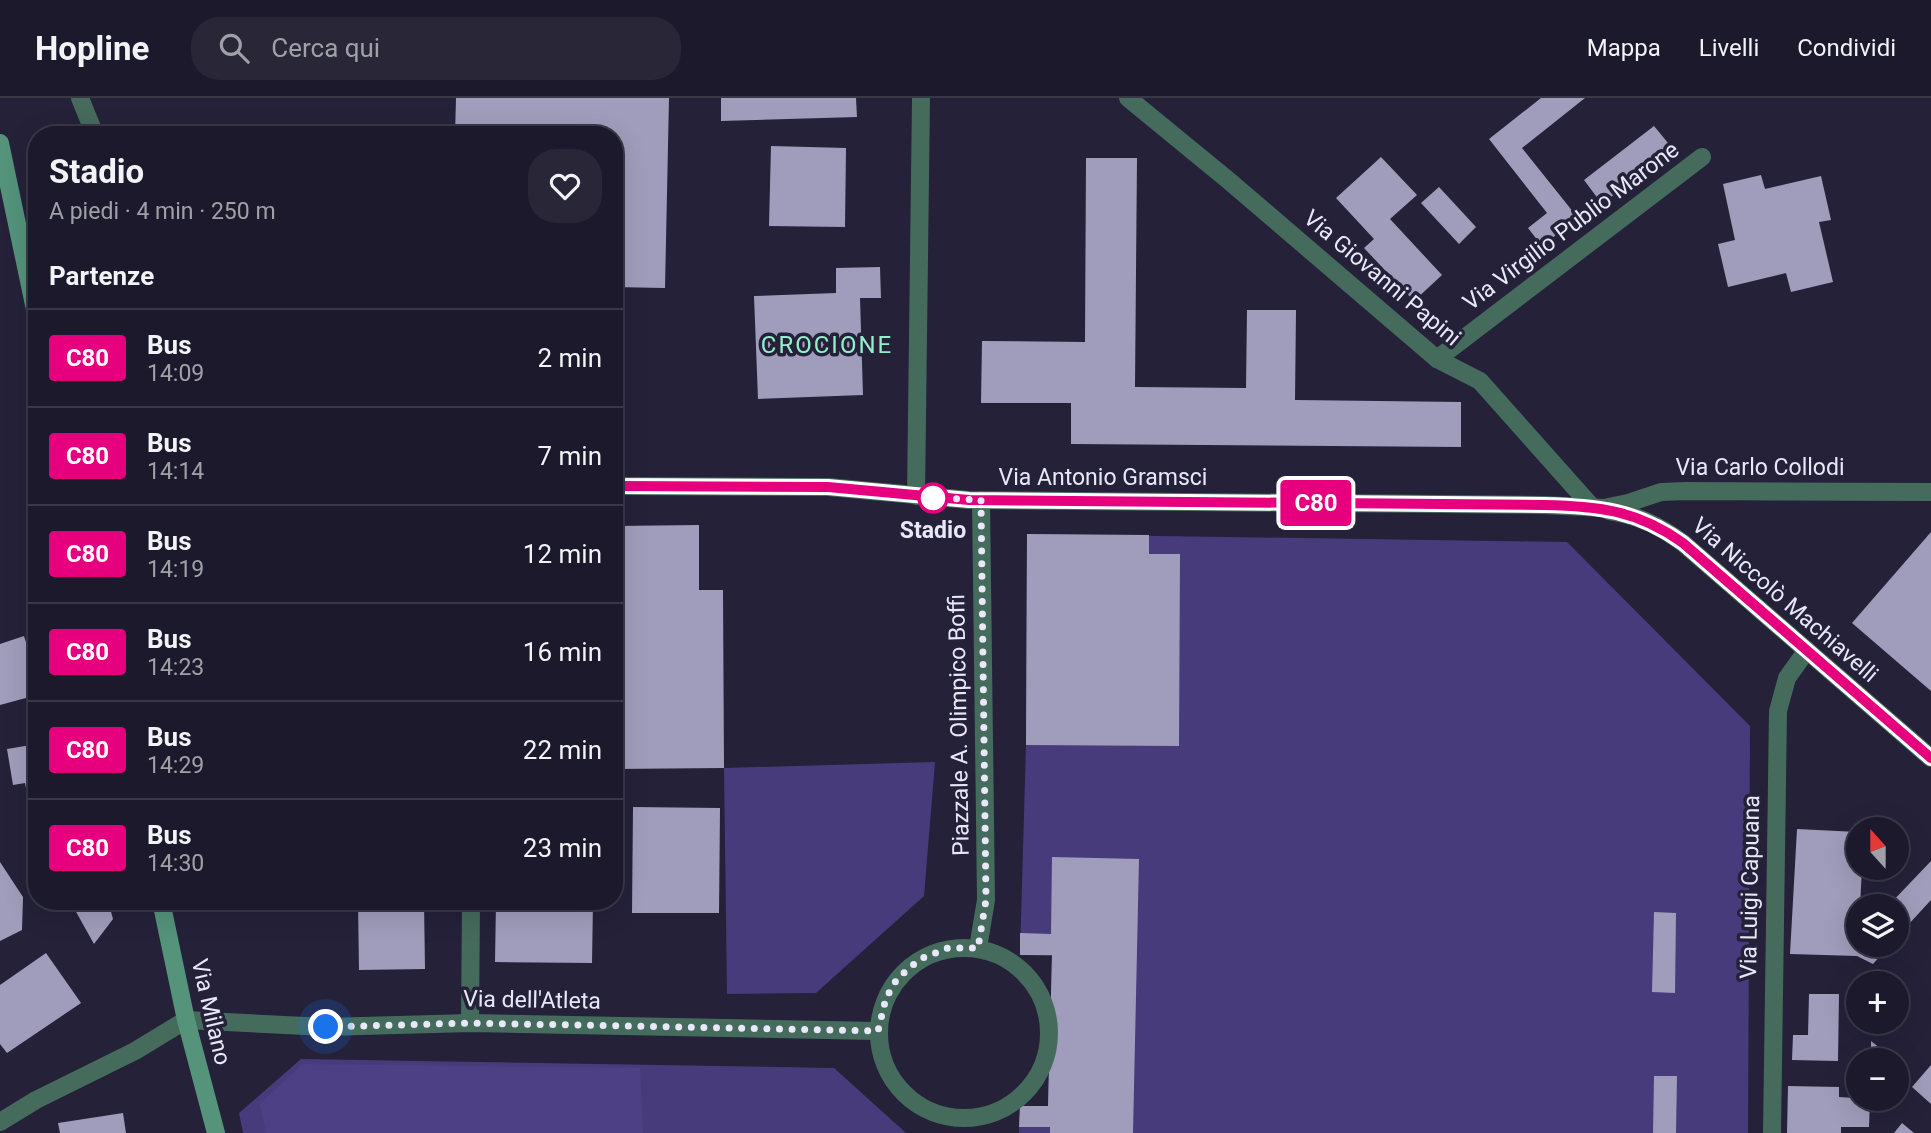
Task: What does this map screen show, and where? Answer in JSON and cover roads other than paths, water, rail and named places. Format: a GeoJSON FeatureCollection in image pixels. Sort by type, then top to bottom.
{"type":"FeatureCollection","features":[{"type":"Feature","properties":{"kind":"main road"},"geometry":{"type":"LineString","coordinates":[[0,143],[28,264]]}},
{"type":"Feature","properties":{"kind":"main road","name":"Via Milano"},"geometry":{"type":"LineString","coordinates":[[163,910],[186,1020],[216,1133]]}},
{"type":"Feature","properties":{"kind":"street"},"geometry":{"type":"LineString","coordinates":[[80,98],[91,126]]}},
{"type":"Feature","properties":{"kind":"street"},"geometry":{"type":"LineString","coordinates":[[916,496],[921,98]]}},
{"type":"Feature","properties":{"kind":"street","name":"Via Giovanni Papini"},"geometry":{"type":"LineString","coordinates":[[1128,98],[1437,359],[1480,381],[1592,508]]}},
{"type":"Feature","properties":{"kind":"street","name":"Via Virgilio Publio Marone"},"geometry":{"type":"LineString","coordinates":[[1437,359],[1702,157]]}},
{"type":"Feature","properties":{"kind":"street","name":"Via Antonio Gramsci"},"geometry":{"type":"LineString","coordinates":[[623,486],[828,487],[981,500],[1530,504],[1592,508]]}},
{"type":"Feature","properties":{"kind":"street","name":"Via Carlo Collodi"},"geometry":{"type":"LineString","coordinates":[[1592,508],[1616,506],[1650,495],[1674,491],[1931,492]]}},
{"type":"Feature","properties":{"kind":"street","name":"Piazzale A. Olimpico Boffi"},"geometry":{"type":"LineString","coordinates":[[978,948],[986,900],[981,500]]}},
{"type":"Feature","properties":{"kind":"street","name":"Via Niccolò Machiavelli"},"geometry":{"type":"LineString","coordinates":[[1592,508],[1641,518],[1663,529],[1711,566],[1931,758]]}},
{"type":"Feature","properties":{"kind":"street","name":"Via Luigi Capuana"},"geometry":{"type":"LineString","coordinates":[[1772,1133],[1778,711],[1787,678],[1807,650]]}},
{"type":"Feature","properties":{"kind":"street"},"geometry":{"type":"LineString","coordinates":[[470,1023],[471,910]]}},
{"type":"Feature","properties":{"kind":"street"},"geometry":{"type":"LineString","coordinates":[[948,948],[978,948],[1013,962],[1034,983],[1042,997],[1050,1026],[1047,1056],[1029,1089],[1006,1108],[978,1125],[936,1114],[909,1100],[897,1087],[883,1060],[878,1031],[886,998],[897,979],[920,959],[948,948]]}},
{"type":"Feature","properties":{"kind":"street"},"geometry":{"type":"LineString","coordinates":[[0,1122],[36,1100],[135,1051],[186,1020]]}},
{"type":"Feature","properties":{"kind":"street","name":"Via dell'Atleta"},"geometry":{"type":"LineString","coordinates":[[186,1020],[326,1027],[470,1023],[878,1031]]}},
{"type":"Feature","properties":{"kind":"place","name":"Stadio"},"geometry":{"type":"Point","coordinates":[933,498]}},
{"type":"Feature","properties":{"kind":"district","name":"CROCIONE"},"geometry":{"type":"Point","coordinates":[827,345]}}]}
